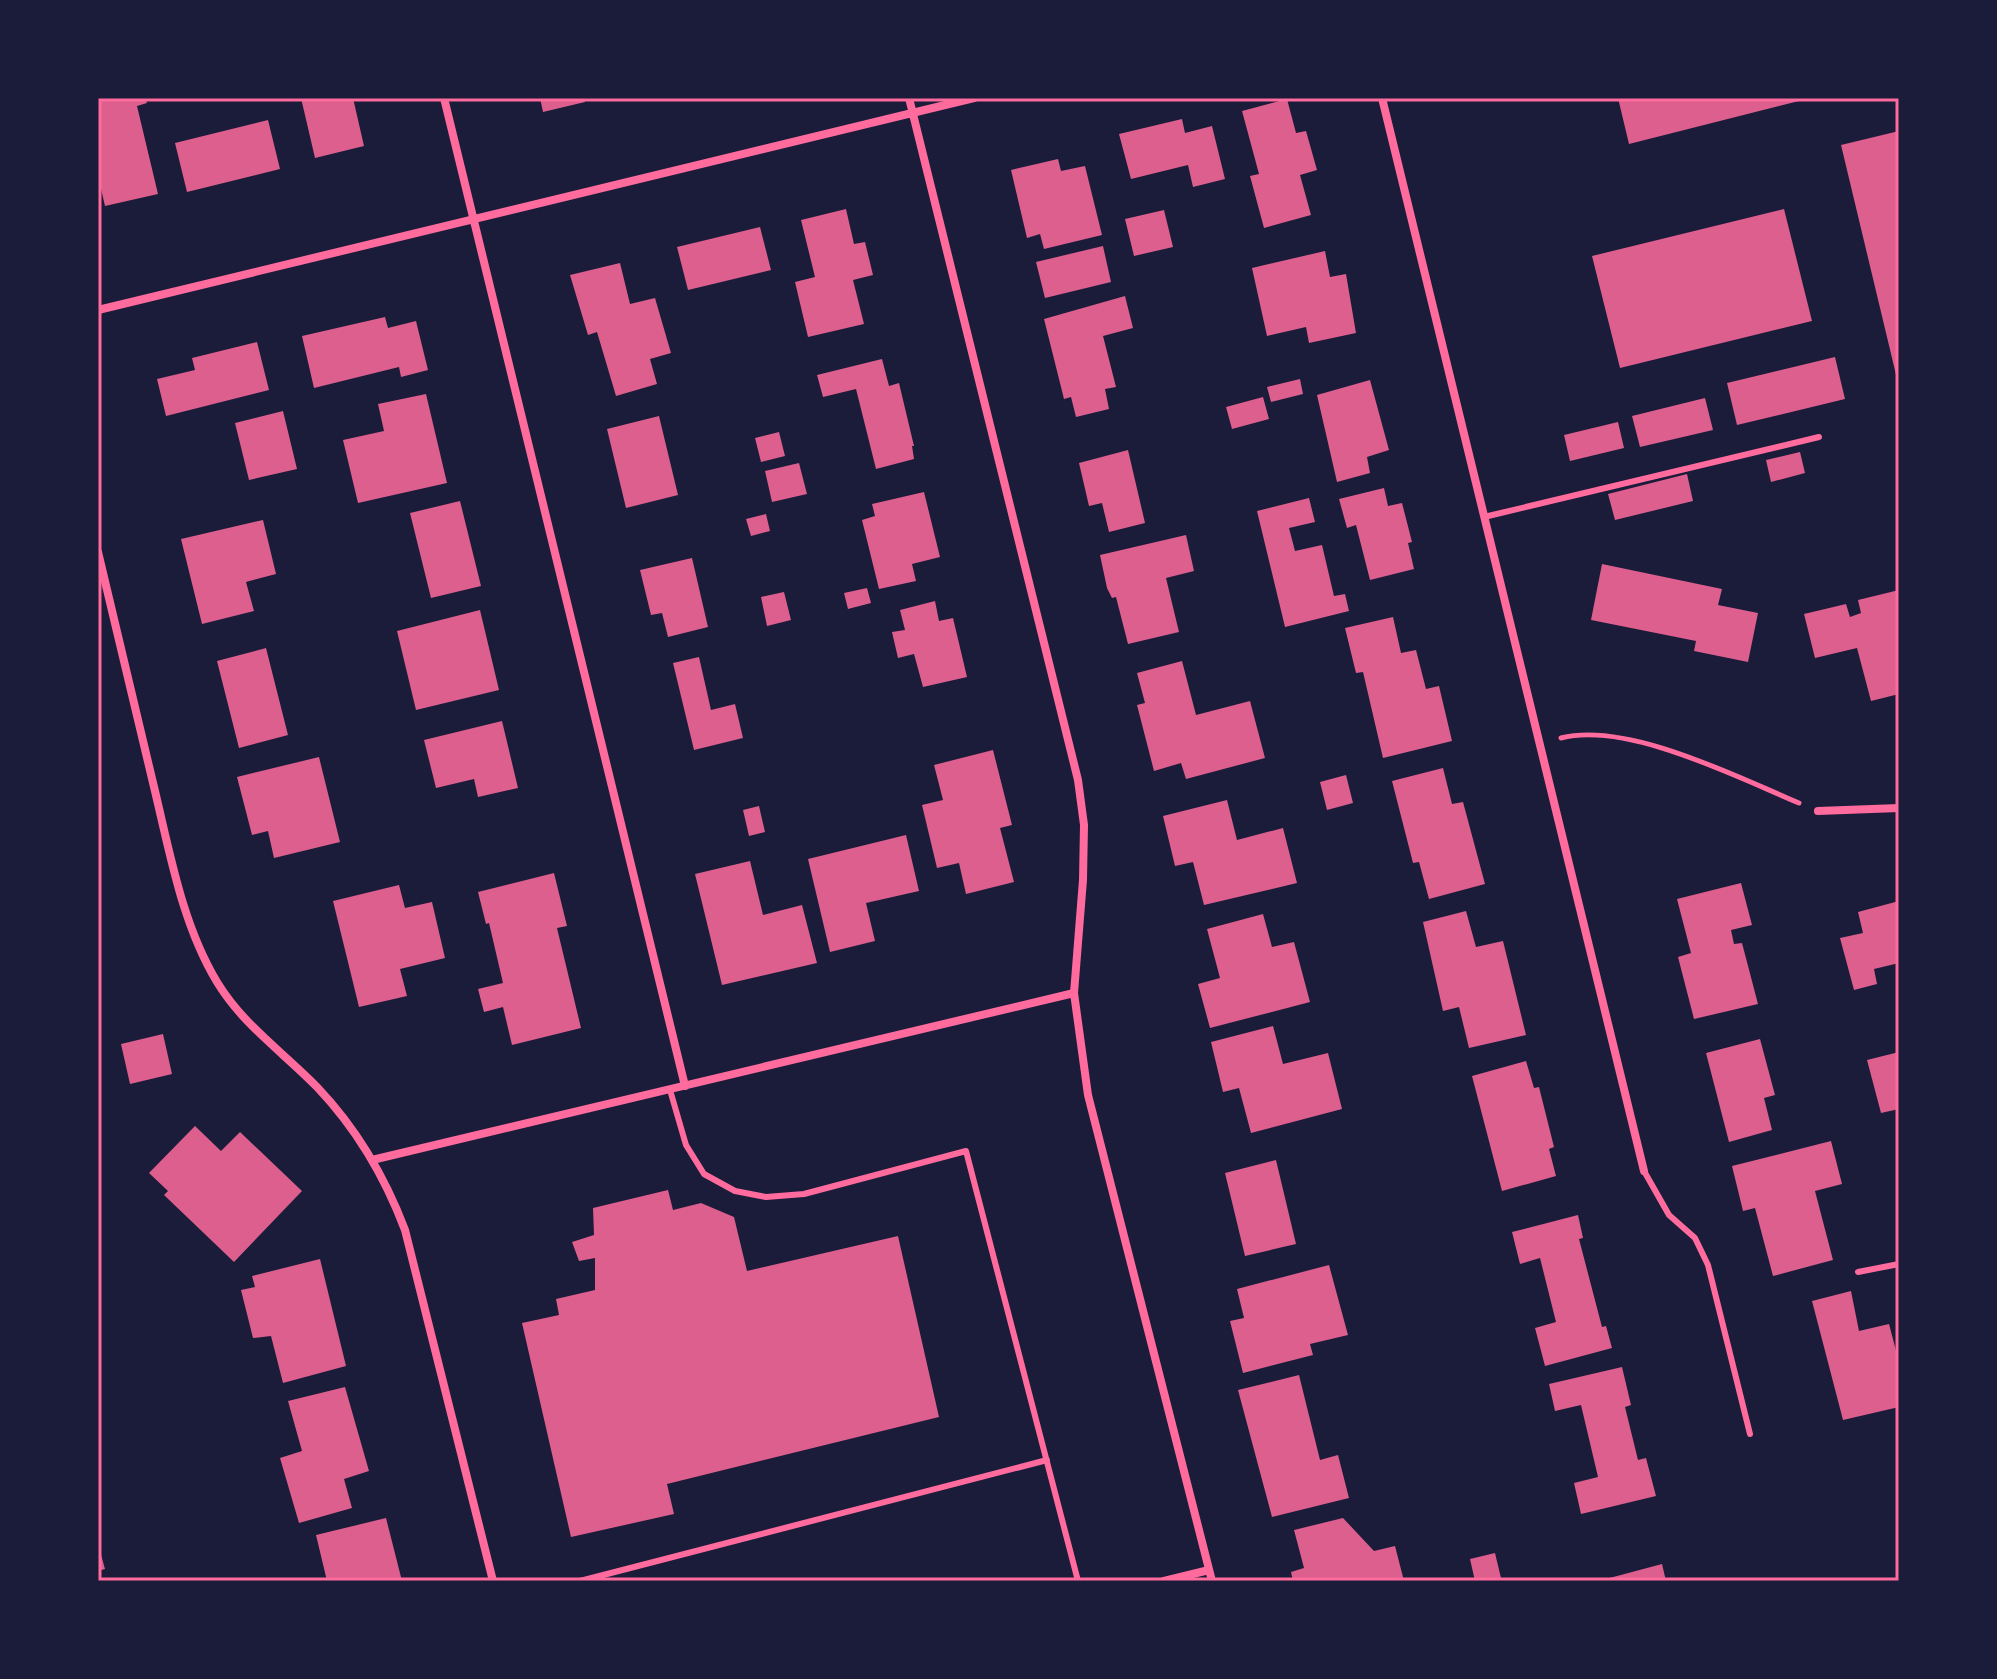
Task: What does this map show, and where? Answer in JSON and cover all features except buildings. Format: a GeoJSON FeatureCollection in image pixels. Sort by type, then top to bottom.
{"type":"FeatureCollection","features":[{"type":"Feature","properties":{"kind":"street"},"geometry":{"type":"LineString","coordinates":[[444,98],[685,1086]]}},
{"type":"Feature","properties":{"kind":"street"},"geometry":{"type":"LineString","coordinates":[[909,98],[1078,780],[1084,825],[1083,880],[1074,993],[1088,1095],[1212,1581]]}},
{"type":"Feature","properties":{"kind":"street"},"geometry":{"type":"LineString","coordinates":[[98,310],[974,98]]}},
{"type":"Feature","properties":{"kind":"street"},"geometry":{"type":"LineString","coordinates":[[1382,98],[1644,1171]]}},
{"type":"Feature","properties":{"kind":"street"},"geometry":{"type":"LineString","coordinates":[[98,552],[167,840],[197,942],[217,982],[243,1018],[315,1085],[345,1118],[392,1197],[405,1230],[493,1581]]}},
{"type":"Feature","properties":{"kind":"street"},"geometry":{"type":"LineString","coordinates":[[1818,811],[1899,808]]}},
{"type":"Feature","properties":{"kind":"street"},"geometry":{"type":"LineString","coordinates":[[372,1160],[1074,993]]}},
{"type":"Feature","properties":{"kind":"street"},"geometry":{"type":"LineString","coordinates":[[1164,1581],[1209,1570]]}},
{"type":"Feature","properties":{"kind":"lane"},"geometry":{"type":"LineString","coordinates":[[1484,517],[1819,437]]}},
{"type":"Feature","properties":{"kind":"lane"},"geometry":{"type":"LineString","coordinates":[[670,1090],[686,1145],[704,1174],[735,1191],[766,1197],[804,1194],[966,1151],[1078,1581]]}},
{"type":"Feature","properties":{"kind":"lane"},"geometry":{"type":"LineString","coordinates":[[1644,1171],[1669,1215],[1695,1238],[1708,1265],[1750,1434]]}},
{"type":"Feature","properties":{"kind":"lane"},"geometry":{"type":"LineString","coordinates":[[1858,1272],[1899,1264]]}},
{"type":"Feature","properties":{"kind":"lane"},"geometry":{"type":"LineString","coordinates":[[580,1581],[1047,1460]]}},
{"type":"Feature","properties":{"kind":"path"},"geometry":{"type":"LineString","coordinates":[[1540,744],[1595,734],[1637,741],[1818,811]]}}]}
